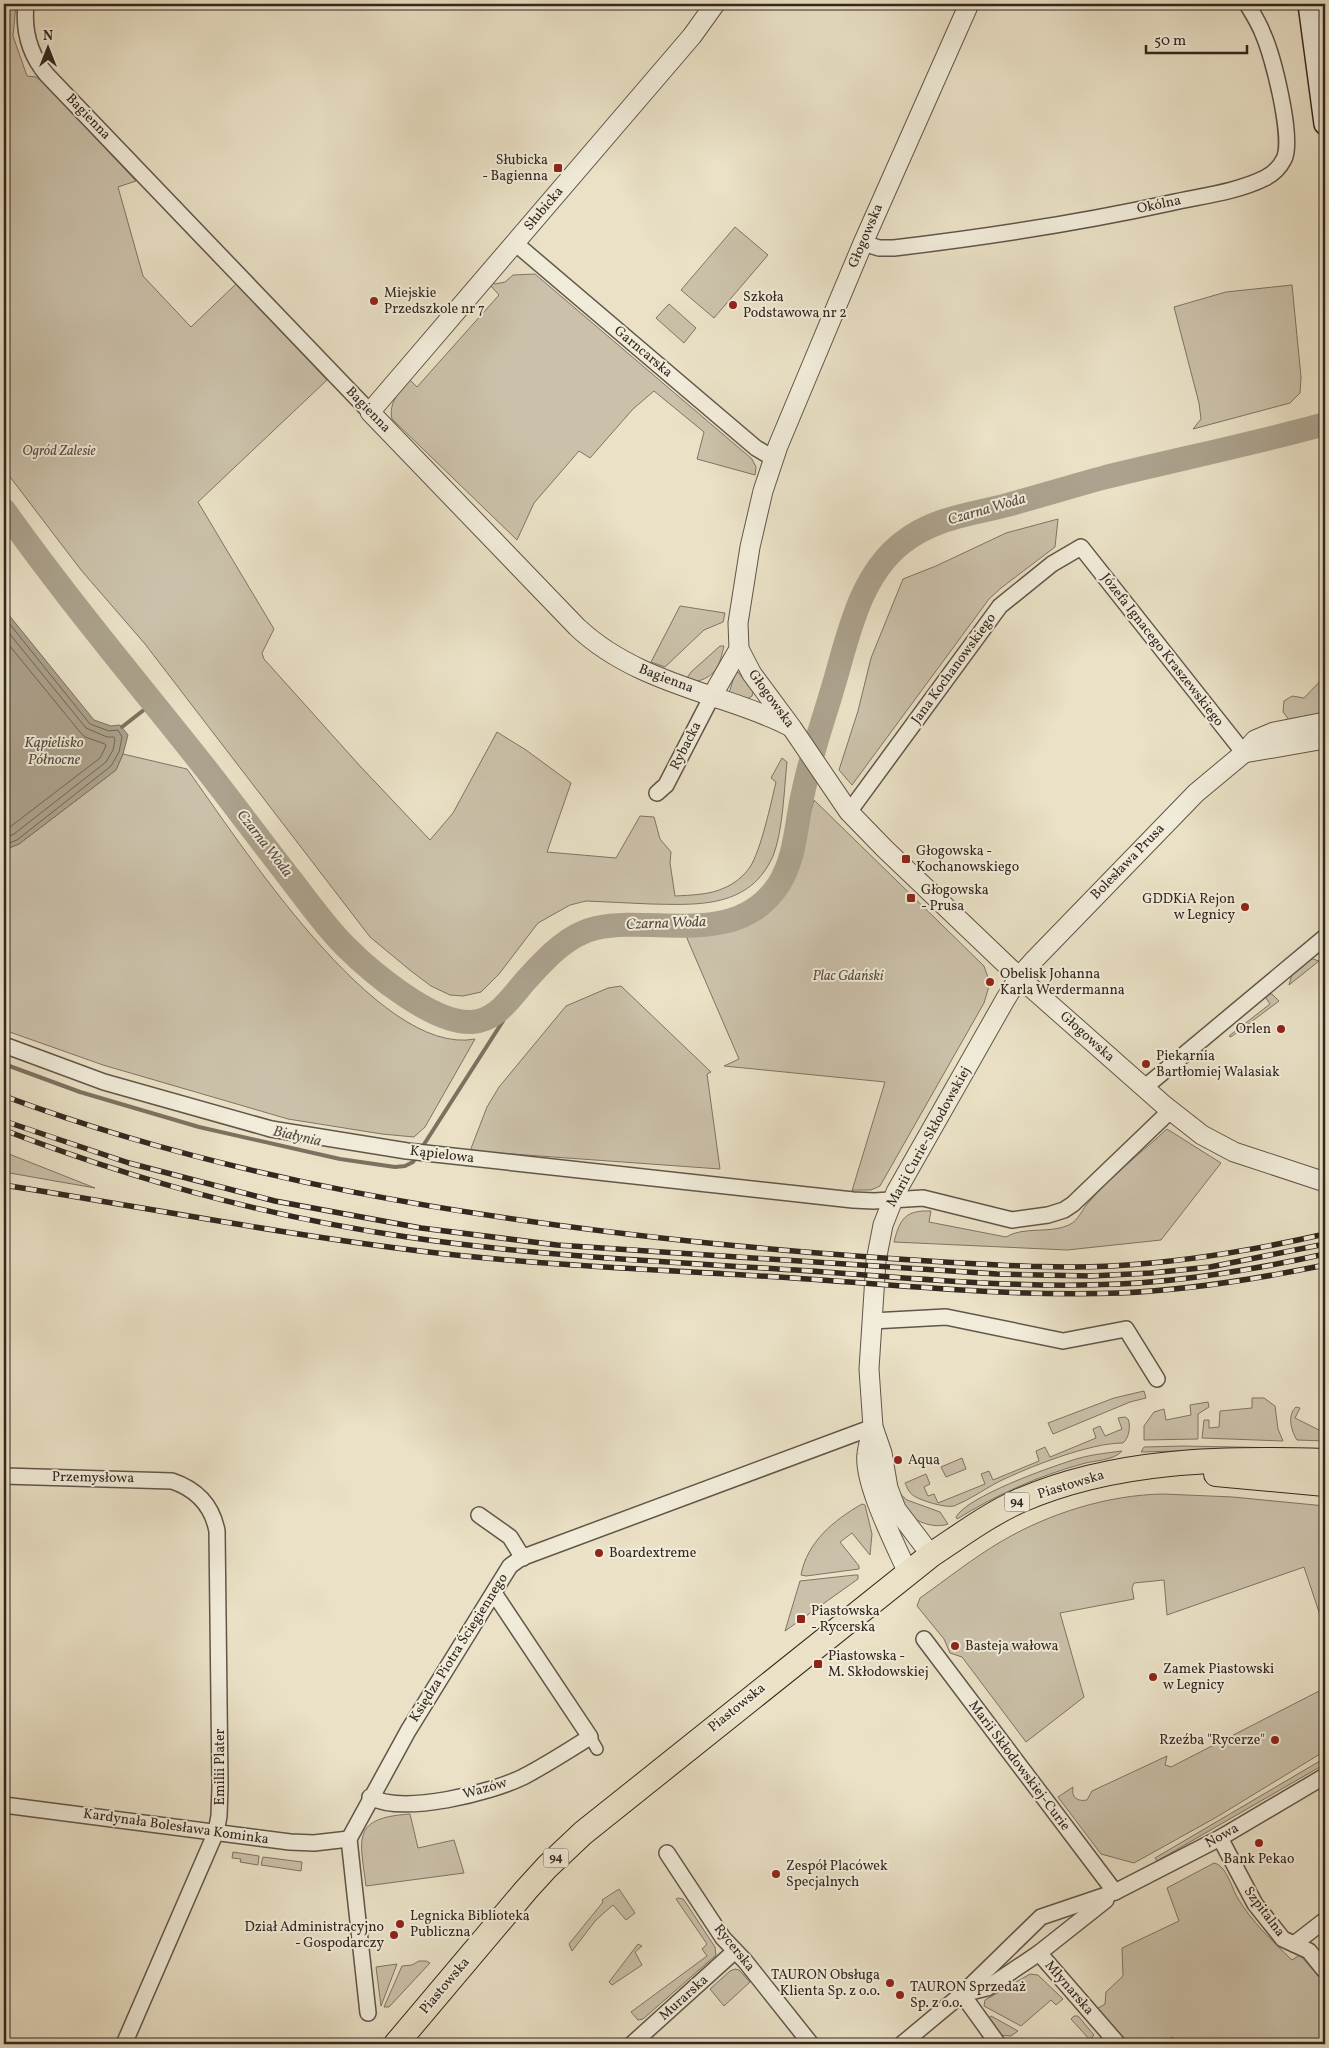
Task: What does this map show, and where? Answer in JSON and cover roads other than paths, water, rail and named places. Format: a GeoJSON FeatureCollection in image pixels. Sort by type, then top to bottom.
{"type":"FeatureCollection","features":[{"type":"Feature","properties":{"kind":"main road"},"geometry":{"type":"LineString","coordinates":[[1309,4],[1325,124]]}},
{"type":"Feature","properties":{"kind":"main road","name":"Piastowska"},"geometry":{"type":"LineString","coordinates":[[396,2044],[526,1890],[583,1833],[931,1555],[989,1517],[1018,1502],[1080,1480],[1145,1467],[1200,1461],[1325,1460]]}},
{"type":"Feature","properties":{"kind":"main road","name":"Piastowska"},"geometry":{"type":"LineString","coordinates":[[1145,1467],[1325,1484]]}},
{"type":"Feature","properties":{"kind":"street","name":"Bagienna"},"geometry":{"type":"LineString","coordinates":[[26,4],[25,21],[28,40],[34,56],[46,75],[585,634],[632,666],[767,716],[793,729]]}},
{"type":"Feature","properties":{"kind":"street","name":"Słubicka"},"geometry":{"type":"LineString","coordinates":[[370,412],[692,36],[715,4]]}},
{"type":"Feature","properties":{"kind":"street","name":"Głogowska"},"geometry":{"type":"LineString","coordinates":[[969,4],[863,243],[773,458],[759,507],[745,574],[737,633],[739,649],[752,674],[793,729],[849,812],[1019,977],[1170,1111],[1202,1135],[1224,1148],[1325,1182]]}},
{"type":"Feature","properties":{"kind":"street","name":"Okólna"},"geometry":{"type":"LineString","coordinates":[[863,243],[878,248],[894,248],[1121,214],[1219,192],[1252,183],[1272,173],[1285,156],[1285,124],[1275,72],[1267,43],[1247,4]]}},
{"type":"Feature","properties":{"kind":"street","name":"Garncarska"},"geometry":{"type":"LineString","coordinates":[[515,243],[756,448],[773,458]]}},
{"type":"Feature","properties":{"kind":"street","name":"Józefa Ignacego Kraszewskiego"},"geometry":{"type":"LineString","coordinates":[[1081,547],[1244,753]]}},
{"type":"Feature","properties":{"kind":"street","name":"Jana Kochanowskiego"},"geometry":{"type":"LineString","coordinates":[[849,812],[1000,606],[1055,562],[1081,547]]}},
{"type":"Feature","properties":{"kind":"street"},"geometry":{"type":"LineString","coordinates":[[712,696],[739,649]]}},
{"type":"Feature","properties":{"kind":"street","name":"Rybacka"},"geometry":{"type":"LineString","coordinates":[[657,793],[666,785],[712,696]]}},
{"type":"Feature","properties":{"kind":"street","name":"Bolesława Prusa"},"geometry":{"type":"LineString","coordinates":[[1019,977],[1040,953],[1196,793],[1244,753],[1255,740],[1285,729],[1325,722]]}},
{"type":"Feature","properties":{"kind":"street"},"geometry":{"type":"LineString","coordinates":[[1244,753],[1325,739]]}},
{"type":"Feature","properties":{"kind":"street"},"geometry":{"type":"LineString","coordinates":[[1144,1088],[1325,937]]}},
{"type":"Feature","properties":{"kind":"street","name":"Marii Curie-Skłodowskiej"},"geometry":{"type":"LineString","coordinates":[[931,1555],[896,1509],[888,1488],[882,1453],[873,1427],[869,1369],[878,1242],[884,1220],[893,1199],[1004,1000],[1019,977]]}},
{"type":"Feature","properties":{"kind":"street","name":"Kąpielowa"},"geometry":{"type":"LineString","coordinates":[[4,1045],[104,1082],[271,1129],[407,1151],[853,1200],[927,1199],[1012,1220],[1030,1219],[1058,1212],[1076,1201],[1170,1111]]}},
{"type":"Feature","properties":{"kind":"street"},"geometry":{"type":"LineString","coordinates":[[872,1321],[946,1317],[1063,1341],[1126,1329],[1157,1379]]}},
{"type":"Feature","properties":{"kind":"street","name":"Marii Curie-Skłodowskiej"},"geometry":{"type":"LineString","coordinates":[[873,1427],[866,1455],[871,1482],[886,1523],[908,1573]]}},
{"type":"Feature","properties":{"kind":"street","name":"Księdza Piotra Ściegiennego"},"geometry":{"type":"LineString","coordinates":[[349,1839],[370,1797],[408,1730],[508,1570],[523,1558],[873,1427]]}},
{"type":"Feature","properties":{"kind":"street","name":"Przemysłowa"},"geometry":{"type":"LineString","coordinates":[[4,1476],[152,1479],[172,1481],[182,1485]]}},
{"type":"Feature","properties":{"kind":"street","name":"Emilii Plater"},"geometry":{"type":"LineString","coordinates":[[124,2044],[216,1832],[219,1816],[217,1531],[213,1516],[202,1498],[182,1485]]}},
{"type":"Feature","properties":{"kind":"street"},"geometry":{"type":"LineString","coordinates":[[479,1515],[510,1537],[523,1558]]}},
{"type":"Feature","properties":{"kind":"street","name":"Wazów"},"geometry":{"type":"LineString","coordinates":[[370,1797],[389,1804],[430,1802],[494,1788],[522,1777],[593,1743],[494,1593]]}},
{"type":"Feature","properties":{"kind":"street","name":"Marii Skłodowskiej-Curie"},"geometry":{"type":"LineString","coordinates":[[924,1639],[1115,1892]]}},
{"type":"Feature","properties":{"kind":"street","name":"Nowa"},"geometry":{"type":"LineString","coordinates":[[1115,1892],[1220,1838],[1325,1776]]}},
{"type":"Feature","properties":{"kind":"street","name":"Kardynała Bolesława Kominka"},"geometry":{"type":"LineString","coordinates":[[4,1805],[307,1843],[349,1839]]}},
{"type":"Feature","properties":{"kind":"street","name":"Szpitalna"},"geometry":{"type":"LineString","coordinates":[[1220,1838],[1255,1904],[1283,1938],[1309,1951],[1325,1971]]}},
{"type":"Feature","properties":{"kind":"street"},"geometry":{"type":"LineString","coordinates":[[349,1839],[368,2013]]}},
{"type":"Feature","properties":{"kind":"street","name":"Rycerska"},"geometry":{"type":"LineString","coordinates":[[665,1850],[723,1938],[811,2044]]}},
{"type":"Feature","properties":{"kind":"street"},"geometry":{"type":"LineString","coordinates":[[902,2044],[962,1994],[1042,1917],[1115,1892]]}},
{"type":"Feature","properties":{"kind":"street"},"geometry":{"type":"LineString","coordinates":[[962,1994],[987,1988],[1039,1953],[1115,1892]]}},
{"type":"Feature","properties":{"kind":"street"},"geometry":{"type":"LineString","coordinates":[[1054,1913],[1066,1919],[1068,1925],[1066,1932]]}},
{"type":"Feature","properties":{"kind":"street"},"geometry":{"type":"LineString","coordinates":[[1294,1944],[1325,1920]]}},
{"type":"Feature","properties":{"kind":"street","name":"Murarska"},"geometry":{"type":"LineString","coordinates":[[632,2044],[735,1951]]}},
{"type":"Feature","properties":{"kind":"street","name":"Młynarska"},"geometry":{"type":"LineString","coordinates":[[1039,1953],[1118,2044]]}},
{"type":"Feature","properties":{"kind":"street"},"geometry":{"type":"LineString","coordinates":[[962,1994],[998,2044]]}},
{"type":"Feature","properties":{"kind":"water","name":"Kąpielisko Północne"},"geometry":{"type":"Polygon","coordinates":[[[4,609],[94,720],[111,726],[120,725],[128,735],[116,770],[19,844],[4,850],[4,609]]]}},
{"type":"Feature","properties":{"kind":"waterway","name":"Czarna Woda"},"geometry":{"type":"LineString","coordinates":[[4,510],[78,608],[206,769],[317,914],[338,938],[371,970],[404,995],[440,1015],[472,1022],[490,1017],[497,1012],[551,954],[577,935],[586,931],[620,925],[695,926],[719,923],[741,916],[762,904],[779,884],[789,863],[809,768],[856,612],[874,574],[887,557],[902,543],[926,528],[952,518],[1007,505],[1106,477],[1325,424]]}},
{"type":"Feature","properties":{"kind":"waterway"},"geometry":{"type":"LineString","coordinates":[[122,727],[154,702]]}},
{"type":"Feature","properties":{"kind":"waterway","name":"Białynia"},"geometry":{"type":"LineString","coordinates":[[421,1149],[503,1021],[505,1005]]}},
{"type":"Feature","properties":{"kind":"waterway","name":"Białynia"},"geometry":{"type":"LineString","coordinates":[[4,1064],[80,1092],[199,1127],[340,1159],[395,1167],[405,1166],[413,1162],[416,1157]]}},
{"type":"Feature","properties":{"kind":"railway"},"geometry":{"type":"LineString","coordinates":[[4,1096],[89,1125],[175,1151],[351,1192],[529,1221],[708,1243],[944,1262],[1091,1267],[1193,1258],[1246,1250],[1325,1234]]}},
{"type":"Feature","properties":{"kind":"railway"},"geometry":{"type":"LineString","coordinates":[[4,1121],[129,1163],[275,1201],[421,1228],[557,1245],[997,1274],[1091,1276],[1151,1273],[1210,1267],[1325,1244]]}},
{"type":"Feature","properties":{"kind":"railway"},"geometry":{"type":"LineString","coordinates":[[4,1130],[152,1181],[253,1208],[355,1229],[455,1244],[552,1254],[958,1282],[1038,1285],[1119,1284],[1197,1277],[1274,1265],[1325,1254]]}},
{"type":"Feature","properties":{"kind":"railway"},"geometry":{"type":"LineString","coordinates":[[4,1185],[316,1237],[420,1251],[559,1264],[956,1290],[1079,1294],[1146,1292],[1223,1283],[1325,1265]]}},
{"type":"Feature","properties":{"kind":"place","name":"Słubicka - Bagienna"},"geometry":{"type":"Point","coordinates":[558,168]}},
{"type":"Feature","properties":{"kind":"place","name":"Miejskie Przedszkole nr 7"},"geometry":{"type":"Point","coordinates":[374,301]}},
{"type":"Feature","properties":{"kind":"place","name":"Szkoła Podstawowa nr 2"},"geometry":{"type":"Point","coordinates":[733,305]}},
{"type":"Feature","properties":{"kind":"place","name":"Głogowska - Kochanowskiego"},"geometry":{"type":"Point","coordinates":[906,859]}},
{"type":"Feature","properties":{"kind":"place","name":"Głogowska - Prusa"},"geometry":{"type":"Point","coordinates":[911,898]}},
{"type":"Feature","properties":{"kind":"place","name":"GDDKiA Rejon w Legnicy"},"geometry":{"type":"Point","coordinates":[1245,907]}},
{"type":"Feature","properties":{"kind":"place","name":"Obelisk Johanna Karla Werdermanna"},"geometry":{"type":"Point","coordinates":[990,982]}},
{"type":"Feature","properties":{"kind":"place","name":"Orlen"},"geometry":{"type":"Point","coordinates":[1281,1029]}},
{"type":"Feature","properties":{"kind":"place","name":"Piekarnia Bartłomiej Walasiak"},"geometry":{"type":"Point","coordinates":[1146,1064]}},
{"type":"Feature","properties":{"kind":"place","name":"Aqua"},"geometry":{"type":"Point","coordinates":[898,1460]}},
{"type":"Feature","properties":{"kind":"place","name":"Boardextreme"},"geometry":{"type":"Point","coordinates":[599,1553]}},
{"type":"Feature","properties":{"kind":"place","name":"Piastowska - Rycerska"},"geometry":{"type":"Point","coordinates":[801,1619]}},
{"type":"Feature","properties":{"kind":"place","name":"Basteja wałowa"},"geometry":{"type":"Point","coordinates":[955,1646]}},
{"type":"Feature","properties":{"kind":"place","name":"Piastowska - M. Skłodowskiej"},"geometry":{"type":"Point","coordinates":[818,1664]}},
{"type":"Feature","properties":{"kind":"place","name":"Zamek Piastowski w Legnicy"},"geometry":{"type":"Point","coordinates":[1153,1677]}},
{"type":"Feature","properties":{"kind":"place","name":"Rzeźba \"Rycerze\""},"geometry":{"type":"Point","coordinates":[1275,1740]}},
{"type":"Feature","properties":{"kind":"place","name":"Bank Pekao"},"geometry":{"type":"Point","coordinates":[1259,1843]}},
{"type":"Feature","properties":{"kind":"place","name":"Zespół Placówek Specjalnych"},"geometry":{"type":"Point","coordinates":[776,1874]}},
{"type":"Feature","properties":{"kind":"place","name":"Legnicka Biblioteka Publiczna"},"geometry":{"type":"Point","coordinates":[400,1924]}},
{"type":"Feature","properties":{"kind":"place","name":"Dział Administracyjno - Gospodarczy"},"geometry":{"type":"Point","coordinates":[394,1935]}},
{"type":"Feature","properties":{"kind":"place","name":"TAURON Obsługa Klienta Sp. z o.o."},"geometry":{"type":"Point","coordinates":[890,1983]}},
{"type":"Feature","properties":{"kind":"place","name":"TAURON Sprzedaż Sp. z o.o."},"geometry":{"type":"Point","coordinates":[900,1995]}},
{"type":"Feature","properties":{"kind":"park label","name":"Ogród Zalesie"},"geometry":{"type":"Point","coordinates":[59,451]}},
{"type":"Feature","properties":{"kind":"park label","name":"Plac Gdański"},"geometry":{"type":"Point","coordinates":[848,976]}}]}
